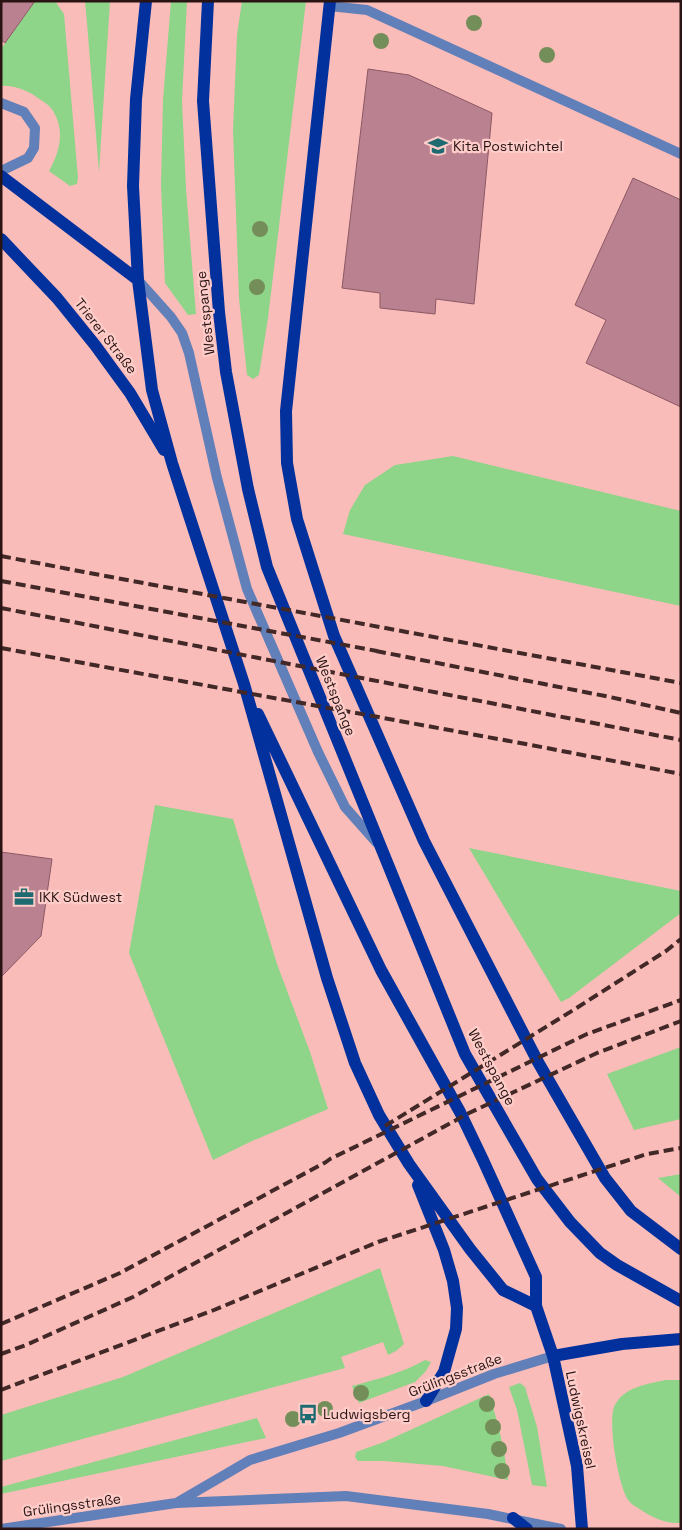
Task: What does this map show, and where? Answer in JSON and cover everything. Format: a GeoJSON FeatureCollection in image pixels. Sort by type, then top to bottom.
{"type":"FeatureCollection","features":[{"type":"Feature","properties":{"kind":"main road"},"geometry":{"type":"LineString","coordinates":[[146,1],[136,100],[134,176],[138,280],[152,390],[172,462],[244,684],[327,978],[355,1062],[380,1115],[409,1164],[470,1249],[503,1290],[536,1306]]}},
{"type":"Feature","properties":{"kind":"main road","name":"Westspange"},"geometry":{"type":"LineString","coordinates":[[208,1],[203,101],[219,312],[226,372],[248,489],[267,567],[465,1054],[537,1179],[570,1222],[600,1253],[617,1265],[681,1301]]}},
{"type":"Feature","properties":{"kind":"main road","name":"Westspange"},"geometry":{"type":"LineString","coordinates":[[330,4],[286,411],[287,463],[296,519],[334,636],[420,832],[538,1062],[605,1178],[631,1211],[681,1250]]}},
{"type":"Feature","properties":{"kind":"main road"},"geometry":{"type":"LineString","coordinates":[[1,176],[138,280]]}},
{"type":"Feature","properties":{"kind":"main road","name":"Trierer Straße"},"geometry":{"type":"LineString","coordinates":[[1,239],[57,298],[95,346],[130,392],[172,462]]}},
{"type":"Feature","properties":{"kind":"main road"},"geometry":{"type":"LineString","coordinates":[[244,684],[381,970],[460,1112],[484,1160],[536,1277],[536,1306],[553,1356]]}},
{"type":"Feature","properties":{"kind":"main road"},"geometry":{"type":"LineString","coordinates":[[409,1164],[444,1250],[453,1281],[457,1308],[456,1329],[444,1372],[426,1401]]}},
{"type":"Feature","properties":{"kind":"main road","name":"Ludwigskreisel"},"geometry":{"type":"LineString","coordinates":[[582,1529],[577,1466],[553,1356],[622,1344],[681,1339]]}},
{"type":"Feature","properties":{"kind":"main road"},"geometry":{"type":"LineString","coordinates":[[513,1518],[526,1529]]}},
{"type":"Feature","properties":{"kind":"street"},"geometry":{"type":"LineString","coordinates":[[330,4],[367,10],[681,154]]}},
{"type":"Feature","properties":{"kind":"street"},"geometry":{"type":"LineString","coordinates":[[1,103],[24,112],[35,128],[34,148],[28,158],[1,171]]}},
{"type":"Feature","properties":{"kind":"street"},"geometry":{"type":"LineString","coordinates":[[138,280],[172,317],[182,333],[189,353],[217,478],[248,589],[255,607],[318,752],[345,808],[380,846]]}},
{"type":"Feature","properties":{"kind":"street","name":"Grülingsstraße"},"geometry":{"type":"LineString","coordinates":[[176,1503],[250,1460],[339,1433],[494,1374],[553,1356]]}},
{"type":"Feature","properties":{"kind":"street","name":"Grülingsstraße"},"geometry":{"type":"LineString","coordinates":[[1,1529],[176,1503],[346,1496],[446,1507],[513,1518],[561,1529]]}},
{"type":"Feature","properties":{"kind":"green space"},"geometry":{"type":"Polygon","coordinates":[[[35,1],[55,1],[64,14],[78,178],[77,184],[70,186],[49,171],[56,156],[60,140],[59,124],[51,108],[27,92],[14,87],[1,86],[1,49],[35,1]]]}},
{"type":"Feature","properties":{"kind":"green space"},"geometry":{"type":"Polygon","coordinates":[[[85,1],[110,1],[99,172],[87,23],[85,1]]]}},
{"type":"Feature","properties":{"kind":"green space"},"geometry":{"type":"Polygon","coordinates":[[[171,1],[187,1],[182,101],[186,189],[196,314],[188,315],[165,283],[161,185],[163,100],[171,1]]]}},
{"type":"Feature","properties":{"kind":"green space"},"geometry":{"type":"Polygon","coordinates":[[[242,1],[306,1],[268,318],[259,375],[253,379],[247,375],[239,298],[233,130],[237,35],[242,1]]]}},
{"type":"Feature","properties":{"kind":"green space"},"geometry":{"type":"Polygon","coordinates":[[[453,456],[681,511],[681,606],[343,534],[350,510],[365,485],[395,465],[453,456]]]}},
{"type":"Feature","properties":{"kind":"green space"},"geometry":{"type":"Polygon","coordinates":[[[155,805],[233,819],[277,964],[310,1052],[328,1109],[252,1141],[213,1160],[129,953],[155,805]]]}},
{"type":"Feature","properties":{"kind":"green space"},"geometry":{"type":"Polygon","coordinates":[[[469,848],[681,891],[681,913],[569,998],[561,1002],[469,848]]]}},
{"type":"Feature","properties":{"kind":"green space"},"geometry":{"type":"Polygon","coordinates":[[[681,1047],[681,1119],[634,1130],[607,1074],[681,1047]]]}},
{"type":"Feature","properties":{"kind":"green space"},"geometry":{"type":"Polygon","coordinates":[[[681,1174],[681,1197],[658,1178],[681,1174]]]}},
{"type":"Feature","properties":{"kind":"green space"},"geometry":{"type":"Polygon","coordinates":[[[380,1268],[404,1344],[396,1351],[388,1355],[383,1342],[341,1357],[345,1368],[1,1461],[1,1415],[123,1377],[380,1268]]]}},
{"type":"Feature","properties":{"kind":"green space"},"geometry":{"type":"Polygon","coordinates":[[[425,1360],[431,1362],[426,1371],[415,1382],[359,1403],[352,1386],[399,1372],[425,1360]]]}},
{"type":"Feature","properties":{"kind":"green space"},"geometry":{"type":"Polygon","coordinates":[[[666,1380],[681,1380],[681,1523],[669,1522],[653,1517],[630,1502],[621,1483],[613,1441],[612,1415],[620,1397],[638,1387],[666,1380]]]}},
{"type":"Feature","properties":{"kind":"green space"},"geometry":{"type":"Polygon","coordinates":[[[520,1383],[525,1387],[537,1427],[547,1487],[532,1485],[517,1410],[509,1387],[520,1383]]]}},
{"type":"Feature","properties":{"kind":"green space"},"geometry":{"type":"Polygon","coordinates":[[[489,1394],[501,1437],[508,1480],[443,1466],[384,1461],[358,1461],[355,1457],[356,1452],[384,1442],[489,1394]]]}},
{"type":"Feature","properties":{"kind":"green space"},"geometry":{"type":"Polygon","coordinates":[[[257,1418],[266,1438],[1,1494],[1,1487],[257,1418]]]}},
{"type":"Feature","properties":{"kind":"building"},"geometry":{"type":"Polygon","coordinates":[[[1,1],[35,1],[5,43],[1,40],[1,1]]]}},
{"type":"Feature","properties":{"kind":"building"},"geometry":{"type":"Polygon","coordinates":[[[368,69],[409,75],[492,113],[474,304],[436,299],[435,314],[380,308],[380,293],[342,288],[368,69]]]}},
{"type":"Feature","properties":{"kind":"building"},"geometry":{"type":"Polygon","coordinates":[[[633,178],[681,200],[681,407],[586,363],[606,320],[575,305],[633,178]]]}},
{"type":"Feature","properties":{"kind":"building","name":"IKK Südwest"},"geometry":{"type":"Polygon","coordinates":[[[1,852],[52,859],[41,936],[1,977],[1,852]]]}},
{"type":"Feature","properties":{"kind":"railway"},"geometry":{"type":"LineString","coordinates":[[1,556],[681,683]]}},
{"type":"Feature","properties":{"kind":"railway"},"geometry":{"type":"LineString","coordinates":[[1,581],[377,651]]}},
{"type":"Feature","properties":{"kind":"railway"},"geometry":{"type":"LineString","coordinates":[[1,608],[681,740]]}},
{"type":"Feature","properties":{"kind":"railway"},"geometry":{"type":"LineString","coordinates":[[1,648],[681,774]]}},
{"type":"Feature","properties":{"kind":"railway"},"geometry":{"type":"LineString","coordinates":[[376,651],[610,697],[681,713]]}},
{"type":"Feature","properties":{"kind":"railway"},"geometry":{"type":"LineString","coordinates":[[385,1126],[575,1009],[666,951],[681,939]]}},
{"type":"Feature","properties":{"kind":"railway"},"geometry":{"type":"LineString","coordinates":[[1,1324],[120,1273],[330,1159],[587,1034],[681,1000]]}},
{"type":"Feature","properties":{"kind":"railway"},"geometry":{"type":"LineString","coordinates":[[1,1354],[26,1345],[133,1297],[469,1113],[597,1053],[681,1021]]}},
{"type":"Feature","properties":{"kind":"railway"},"geometry":{"type":"LineString","coordinates":[[1,1390],[214,1310],[378,1242],[647,1154],[681,1148]]}},
{"type":"Feature","properties":{"kind":"place","name":"Kita Postwichtel"},"geometry":{"type":"Point","coordinates":[438,146]}},
{"type":"Feature","properties":{"kind":"place","name":"IKK Südwest"},"geometry":{"type":"Point","coordinates":[24,897]}},
{"type":"Feature","properties":{"kind":"place","name":"Ludwigsberg"},"geometry":{"type":"Point","coordinates":[308,1414]}}]}
